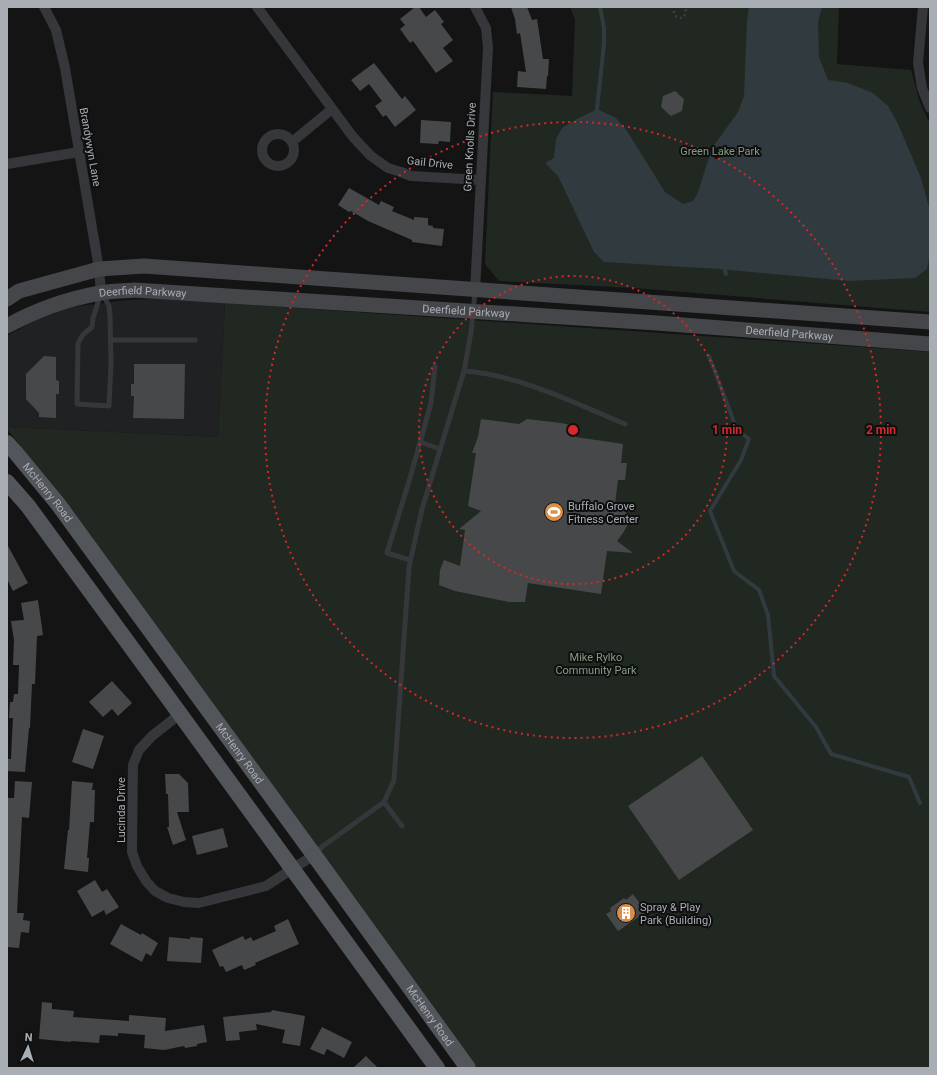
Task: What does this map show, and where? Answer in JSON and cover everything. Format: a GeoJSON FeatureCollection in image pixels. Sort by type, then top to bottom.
{"type":"FeatureCollection","features":[{"type":"Feature","properties":{"kind":"main road","name":"Deerfield Parkway"},"geometry":{"type":"LineString","coordinates":[[7,299],[19,291],[99,269],[144,266],[930,322]]}},
{"type":"Feature","properties":{"kind":"main road","name":"Deerfield Parkway"},"geometry":{"type":"LineString","coordinates":[[7,326],[24,317],[62,302],[101,293],[134,290],[656,323],[930,344]]}},
{"type":"Feature","properties":{"kind":"main road","name":"McHenry Road"},"geometry":{"type":"LineString","coordinates":[[7,443],[58,504],[468,1068]]}},
{"type":"Feature","properties":{"kind":"main road"},"geometry":{"type":"LineString","coordinates":[[7,482],[28,506],[437,1068]]}},
{"type":"Feature","properties":{"kind":"street","name":"Brandywyn Lane"},"geometry":{"type":"LineString","coordinates":[[44,7],[56,30],[65,68],[99,269],[101,293]]}},
{"type":"Feature","properties":{"kind":"street","name":"Gail Drive"},"geometry":{"type":"LineString","coordinates":[[257,7],[353,137],[372,156],[388,168],[411,176],[481,180]]}},
{"type":"Feature","properties":{"kind":"street","name":"Green Knolls Drive"},"geometry":{"type":"LineString","coordinates":[[475,7],[486,28],[488,48],[475,290]]}},
{"type":"Feature","properties":{"kind":"street"},"geometry":{"type":"LineString","coordinates":[[923,7],[918,63],[922,88],[930,108]]}},
{"type":"Feature","properties":{"kind":"street"},"geometry":{"type":"LineString","coordinates":[[292,142],[332,109]]}},
{"type":"Feature","properties":{"kind":"street"},"geometry":{"type":"LineString","coordinates":[[7,164],[79,152]]}},
{"type":"Feature","properties":{"kind":"street","name":"Lucinda Drive"},"geometry":{"type":"LineString","coordinates":[[180,714],[152,736],[139,750],[133,765],[132,852],[137,866],[155,891],[168,898],[184,902],[199,903],[266,886],[314,855]]}},
{"type":"Feature","properties":{"kind":"lane"},"geometry":{"type":"LineString","coordinates":[[314,855],[323,846],[384,802],[394,780],[410,560],[422,509],[464,371],[471,332],[475,290]]}},
{"type":"Feature","properties":{"kind":"lane"},"geometry":{"type":"LineString","coordinates":[[101,293],[109,306],[110,316],[111,363],[109,406],[77,404],[78,344],[83,334],[92,327],[93,318],[101,293]]}},
{"type":"Feature","properties":{"kind":"lane"},"geometry":{"type":"LineString","coordinates":[[110,340],[195,340]]}},
{"type":"Feature","properties":{"kind":"lane"},"geometry":{"type":"LineString","coordinates":[[410,560],[387,552],[431,403],[435,366]]}},
{"type":"Feature","properties":{"kind":"lane"},"geometry":{"type":"LineString","coordinates":[[464,371],[480,372],[497,376],[544,390],[625,424]]}},
{"type":"Feature","properties":{"kind":"lane"},"geometry":{"type":"LineString","coordinates":[[420,442],[440,450]]}},
{"type":"Feature","properties":{"kind":"lane"},"geometry":{"type":"LineString","coordinates":[[384,802],[402,826]]}},
{"type":"Feature","properties":{"kind":"path"},"geometry":{"type":"LineString","coordinates":[[674,11],[674,15],[681,18],[686,14],[683,7]]}},
{"type":"Feature","properties":{"kind":"shaded area"},"geometry":{"type":"Polygon","coordinates":[[[749,7],[822,7],[818,22],[819,57],[828,80],[848,83],[873,93],[888,106],[898,124],[921,178],[930,211],[930,253],[927,269],[915,278],[849,281],[719,269],[604,262],[594,252],[558,176],[545,163],[554,158],[556,139],[562,128],[597,109],[616,118],[627,131],[665,192],[683,204],[693,201],[697,195],[712,148],[738,112],[744,96],[747,21],[749,7]]]}},
{"type":"Feature","properties":{"kind":"shaded area"},"geometry":{"type":"Polygon","coordinates":[[[152,299],[225,303],[218,437],[7,427],[7,336],[37,319],[73,307],[127,300],[152,299]]]}},
{"type":"Feature","properties":{"kind":"green space","name":"Green Lake Park"},"geometry":{"type":"Polygon","coordinates":[[[570,7],[839,7],[837,64],[911,70],[919,100],[930,124],[930,312],[634,288],[499,281],[485,264],[493,92],[572,96],[575,19],[570,7]]]}},
{"type":"Feature","properties":{"kind":"green space","name":"Mike Rylko Community Park"},"geometry":{"type":"Polygon","coordinates":[[[225,303],[930,352],[930,1068],[477,1068],[84,526],[7,429],[7,427],[218,437],[225,303]]]}},
{"type":"Feature","properties":{"kind":"pier"},"geometry":{"type":"Polygon","coordinates":[[[711,146],[716,148],[720,146],[722,147],[723,150],[719,158],[714,158],[714,153],[709,150],[711,146]]]}},
{"type":"Feature","properties":{"kind":"building"},"geometry":{"type":"Polygon","coordinates":[[[415,7],[419,7],[426,17],[435,10],[444,22],[441,24],[453,40],[443,48],[453,61],[436,73],[413,41],[410,43],[400,29],[405,25],[400,19],[415,7]]]}},
{"type":"Feature","properties":{"kind":"building"},"geometry":{"type":"Polygon","coordinates":[[[511,7],[527,7],[532,20],[537,19],[543,59],[549,59],[546,89],[517,87],[518,71],[526,72],[520,33],[517,34],[515,19],[511,7]]]}},
{"type":"Feature","properties":{"kind":"building"},"geometry":{"type":"Polygon","coordinates":[[[374,63],[402,99],[405,96],[416,110],[395,127],[386,115],[383,117],[375,106],[382,101],[369,84],[360,91],[351,80],[374,63]]]}},
{"type":"Feature","properties":{"kind":"building"},"geometry":{"type":"Polygon","coordinates":[[[675,91],[684,99],[682,111],[671,116],[661,107],[663,96],[675,91]]]}},
{"type":"Feature","properties":{"kind":"building"},"geometry":{"type":"Polygon","coordinates":[[[421,120],[451,122],[450,142],[439,141],[438,144],[420,143],[421,120]]]}},
{"type":"Feature","properties":{"kind":"building"},"geometry":{"type":"Polygon","coordinates":[[[349,188],[379,205],[381,201],[394,207],[392,211],[414,220],[414,217],[428,218],[428,225],[433,226],[433,228],[444,229],[442,246],[412,242],[412,240],[368,221],[351,211],[349,212],[338,205],[349,188]]]}},
{"type":"Feature","properties":{"kind":"building"},"geometry":{"type":"Polygon","coordinates":[[[44,356],[56,357],[56,380],[59,381],[59,394],[56,394],[56,418],[39,417],[39,413],[26,399],[26,374],[44,356]]]}},
{"type":"Feature","properties":{"kind":"building"},"geometry":{"type":"Polygon","coordinates":[[[134,364],[185,364],[184,419],[133,418],[134,396],[131,396],[131,384],[134,384],[134,364]]]}},
{"type":"Feature","properties":{"kind":"building","name":"Buffalo Grove Fitness Center"},"geometry":{"type":"Polygon","coordinates":[[[481,419],[519,424],[527,419],[561,423],[575,426],[576,437],[623,444],[621,463],[627,463],[625,480],[618,480],[615,504],[629,515],[630,521],[617,541],[633,553],[607,551],[601,594],[528,583],[525,602],[509,602],[455,591],[439,585],[440,570],[444,560],[460,566],[465,530],[459,529],[481,511],[468,506],[476,453],[472,453],[478,437],[481,419]]]}},
{"type":"Feature","properties":{"kind":"building"},"geometry":{"type":"Polygon","coordinates":[[[7,544],[28,583],[13,591],[7,579],[7,544]]]}},
{"type":"Feature","properties":{"kind":"building"},"geometry":{"type":"Polygon","coordinates":[[[38,600],[43,635],[37,636],[35,684],[32,684],[30,728],[25,772],[7,771],[7,759],[11,759],[13,718],[9,718],[10,702],[13,702],[14,694],[18,694],[19,665],[13,665],[14,640],[11,621],[24,620],[21,603],[38,600]]]}},
{"type":"Feature","properties":{"kind":"building"},"geometry":{"type":"Polygon","coordinates":[[[112,681],[132,703],[118,716],[112,709],[103,717],[89,702],[112,681]]]}},
{"type":"Feature","properties":{"kind":"building"},"geometry":{"type":"Polygon","coordinates":[[[83,729],[104,736],[93,769],[72,762],[83,729]]]}},
{"type":"Feature","properties":{"kind":"building"},"geometry":{"type":"Polygon","coordinates":[[[702,756],[753,830],[679,880],[628,806],[702,756]]]}},
{"type":"Feature","properties":{"kind":"building"},"geometry":{"type":"Polygon","coordinates":[[[165,774],[179,774],[188,783],[189,812],[177,812],[186,840],[173,845],[167,827],[169,827],[168,794],[166,794],[165,774]]]}},
{"type":"Feature","properties":{"kind":"building"},"geometry":{"type":"Polygon","coordinates":[[[15,781],[32,782],[29,818],[22,817],[17,913],[24,913],[23,920],[30,921],[29,933],[21,932],[19,948],[7,947],[7,798],[14,798],[15,781]]]}},
{"type":"Feature","properties":{"kind":"building"},"geometry":{"type":"Polygon","coordinates":[[[72,781],[93,783],[92,790],[95,790],[94,822],[90,822],[87,858],[89,858],[88,872],[64,869],[69,830],[72,781]]]}},
{"type":"Feature","properties":{"kind":"building"},"geometry":{"type":"Polygon","coordinates":[[[223,828],[228,847],[197,855],[192,836],[223,828]]]}},
{"type":"Feature","properties":{"kind":"building"},"geometry":{"type":"Polygon","coordinates":[[[95,880],[102,892],[107,889],[119,907],[106,915],[104,910],[92,917],[77,891],[95,880]]]}},
{"type":"Feature","properties":{"kind":"building","name":"Spray & Play Park (Building)"},"geometry":{"type":"Polygon","coordinates":[[[633,894],[646,912],[618,931],[606,914],[611,911],[610,908],[624,898],[626,900],[633,894]]]}},
{"type":"Feature","properties":{"kind":"building"},"geometry":{"type":"Polygon","coordinates":[[[288,919],[299,944],[255,963],[256,965],[244,970],[242,965],[226,972],[223,966],[220,967],[212,950],[243,936],[245,940],[251,937],[253,941],[276,931],[274,926],[288,919]]]}},
{"type":"Feature","properties":{"kind":"building"},"geometry":{"type":"Polygon","coordinates":[[[121,924],[141,935],[142,933],[158,943],[151,956],[146,953],[142,962],[110,944],[121,924]]]}},
{"type":"Feature","properties":{"kind":"building"},"geometry":{"type":"Polygon","coordinates":[[[169,937],[190,939],[190,937],[203,938],[201,963],[167,961],[169,937]]]}},
{"type":"Feature","properties":{"kind":"building"},"geometry":{"type":"Polygon","coordinates":[[[42,1002],[52,1003],[52,1009],[74,1011],[73,1017],[129,1021],[129,1015],[166,1018],[165,1031],[204,1025],[207,1042],[197,1044],[197,1046],[185,1048],[184,1046],[164,1050],[144,1048],[145,1035],[118,1033],[118,1036],[100,1035],[99,1043],[39,1039],[42,1002]]]}},
{"type":"Feature","properties":{"kind":"building"},"geometry":{"type":"Polygon","coordinates":[[[272,1010],[305,1016],[300,1046],[282,1043],[285,1030],[256,1024],[257,1030],[239,1032],[240,1040],[226,1041],[223,1017],[271,1012],[272,1010]]]}},
{"type":"Feature","properties":{"kind":"building"},"geometry":{"type":"Polygon","coordinates":[[[322,1027],[352,1042],[344,1058],[327,1049],[324,1055],[310,1049],[322,1027]]]}},
{"type":"Feature","properties":{"kind":"building"},"geometry":{"type":"Polygon","coordinates":[[[366,1056],[378,1068],[353,1068],[366,1056]]]}},
{"type":"Feature","properties":{"kind":"waterway"},"geometry":{"type":"LineString","coordinates":[[597,114],[604,44],[604,28],[600,7]]}},
{"type":"Feature","properties":{"kind":"waterway"},"geometry":{"type":"LineString","coordinates":[[724,265],[726,274]]}},
{"type":"Feature","properties":{"kind":"waterway"},"geometry":{"type":"LineString","coordinates":[[709,356],[737,430],[749,439],[741,460],[710,511],[734,571],[759,590],[768,615],[774,676],[816,727],[831,754],[909,777],[920,803]]}},
{"type":"Feature","properties":{"kind":"place","name":"Buffalo Grove Fitness Center"},"geometry":{"type":"Point","coordinates":[554,512]}},
{"type":"Feature","properties":{"kind":"place","name":"Spray & Play Park (Building)"},"geometry":{"type":"Point","coordinates":[626,913]}}]}
